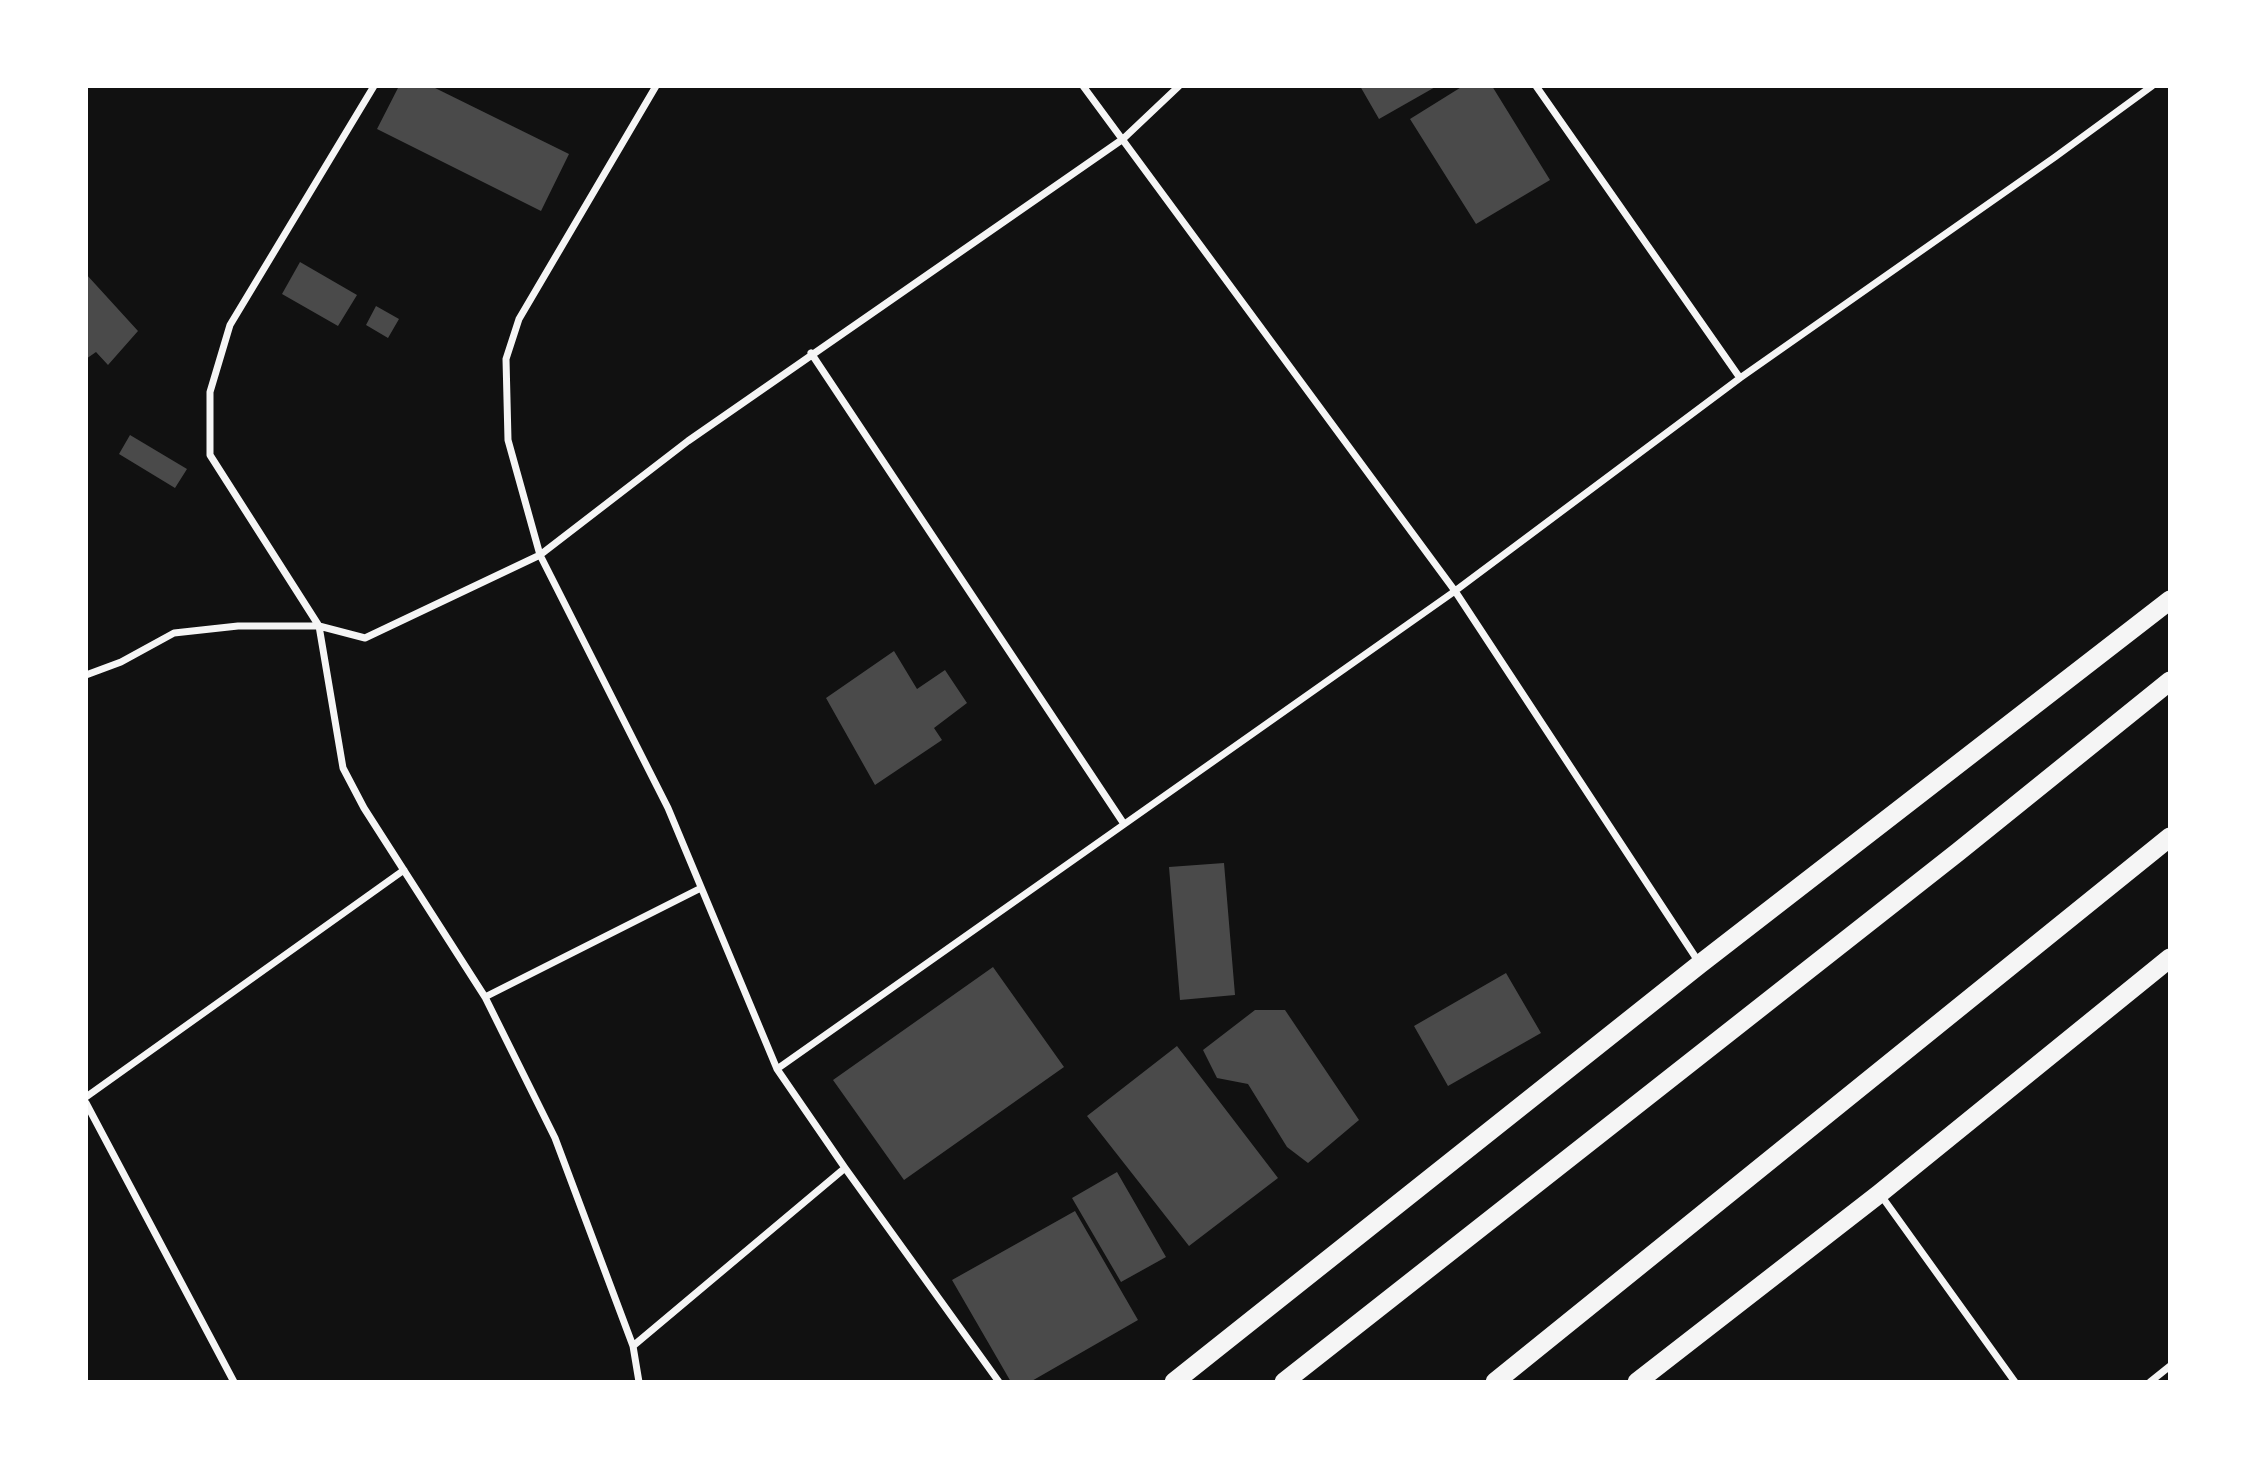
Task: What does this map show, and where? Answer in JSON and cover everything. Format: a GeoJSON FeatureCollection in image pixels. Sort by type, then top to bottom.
{"type":"FeatureCollection","features":[{"type":"Feature","properties":{"kind":"highway"},"geometry":{"type":"LineString","coordinates":[[1174,1382],[1700,964],[2170,600]]}},
{"type":"Feature","properties":{"kind":"highway"},"geometry":{"type":"LineString","coordinates":[[1284,1382],[1958,852],[2170,681]]}},
{"type":"Feature","properties":{"kind":"highway"},"geometry":{"type":"LineString","coordinates":[[1495,1382],[2170,837]]}},
{"type":"Feature","properties":{"kind":"highway"},"geometry":{"type":"LineString","coordinates":[[1637,1382],[1879,1194],[2170,958]]}},
{"type":"Feature","properties":{"kind":"street"},"geometry":{"type":"LineString","coordinates":[[374,86],[230,325],[210,392],[210,455],[319,626],[343,768],[363,808],[485,997],[555,1138],[633,1346],[639,1382]]}},
{"type":"Feature","properties":{"kind":"street"},"geometry":{"type":"LineString","coordinates":[[656,86],[519,319],[506,359],[508,440],[540,555],[668,808],[778,1069],[845,1168],[999,1382]]}},
{"type":"Feature","properties":{"kind":"street"},"geometry":{"type":"LineString","coordinates":[[1083,86],[1454,591],[1700,964]]}},
{"type":"Feature","properties":{"kind":"street"},"geometry":{"type":"LineString","coordinates":[[86,675],[121,662],[174,633],[238,626],[319,626],[365,638],[540,555],[688,441],[811,353],[1123,139],[1179,86]]}},
{"type":"Feature","properties":{"kind":"street"},"geometry":{"type":"LineString","coordinates":[[1536,86],[1740,378]]}},
{"type":"Feature","properties":{"kind":"street"},"geometry":{"type":"LineString","coordinates":[[778,1069],[1454,591],[1740,378],[2152,86]]}},
{"type":"Feature","properties":{"kind":"street"},"geometry":{"type":"LineString","coordinates":[[811,353],[1124,824]]}},
{"type":"Feature","properties":{"kind":"street"},"geometry":{"type":"LineString","coordinates":[[86,1097],[404,870]]}},
{"type":"Feature","properties":{"kind":"street"},"geometry":{"type":"LineString","coordinates":[[485,997],[701,888]]}},
{"type":"Feature","properties":{"kind":"street"},"geometry":{"type":"LineString","coordinates":[[86,1103],[234,1382]]}},
{"type":"Feature","properties":{"kind":"street"},"geometry":{"type":"LineString","coordinates":[[633,1346],[845,1168]]}},
{"type":"Feature","properties":{"kind":"street"},"geometry":{"type":"LineString","coordinates":[[1879,1194],[2015,1382]]}},
{"type":"Feature","properties":{"kind":"street"},"geometry":{"type":"LineString","coordinates":[[2150,1382],[2170,1366]]}},
{"type":"Feature","properties":{"kind":"building"},"geometry":{"type":"Polygon","coordinates":[[[399,86],[431,86],[569,154],[541,211],[377,129],[399,86]]]}},
{"type":"Feature","properties":{"kind":"building"},"geometry":{"type":"Polygon","coordinates":[[[1360,86],[1437,86],[1379,119],[1360,86]]]}},
{"type":"Feature","properties":{"kind":"building"},"geometry":{"type":"Polygon","coordinates":[[[1463,86],[1492,86],[1550,180],[1476,224],[1410,119],[1463,86]]]}},
{"type":"Feature","properties":{"kind":"building"},"geometry":{"type":"Polygon","coordinates":[[[300,262],[357,295],[338,326],[282,294],[300,262]]]}},
{"type":"Feature","properties":{"kind":"building"},"geometry":{"type":"Polygon","coordinates":[[[86,274],[138,331],[108,365],[96,352],[86,359],[86,274]]]}},
{"type":"Feature","properties":{"kind":"building"},"geometry":{"type":"Polygon","coordinates":[[[376,306],[399,319],[388,338],[366,325],[376,306]]]}},
{"type":"Feature","properties":{"kind":"building"},"geometry":{"type":"Polygon","coordinates":[[[130,435],[187,469],[175,488],[119,454],[130,435]]]}},
{"type":"Feature","properties":{"kind":"building"},"geometry":{"type":"Polygon","coordinates":[[[894,651],[917,689],[945,670],[967,703],[934,728],[942,740],[875,785],[826,698],[894,651]]]}},
{"type":"Feature","properties":{"kind":"building"},"geometry":{"type":"Polygon","coordinates":[[[1224,863],[1235,995],[1180,1000],[1169,867],[1224,863]]]}},
{"type":"Feature","properties":{"kind":"building"},"geometry":{"type":"Polygon","coordinates":[[[993,967],[1064,1067],[904,1180],[833,1080],[993,967]]]}},
{"type":"Feature","properties":{"kind":"building"},"geometry":{"type":"Polygon","coordinates":[[[1506,973],[1541,1033],[1448,1086],[1414,1026],[1506,973]]]}},
{"type":"Feature","properties":{"kind":"building"},"geometry":{"type":"Polygon","coordinates":[[[1255,1010],[1285,1010],[1359,1120],[1308,1163],[1287,1147],[1248,1084],[1217,1078],[1203,1050],[1255,1010]]]}},
{"type":"Feature","properties":{"kind":"building"},"geometry":{"type":"Polygon","coordinates":[[[1177,1046],[1278,1178],[1189,1246],[1087,1116],[1177,1046]]]}},
{"type":"Feature","properties":{"kind":"building"},"geometry":{"type":"Polygon","coordinates":[[[1117,1172],[1166,1257],[1121,1282],[1072,1198],[1117,1172]]]}},
{"type":"Feature","properties":{"kind":"building"},"geometry":{"type":"Polygon","coordinates":[[[1075,1211],[1138,1320],[1030,1382],[1011,1382],[952,1280],[1075,1211]]]}}]}
